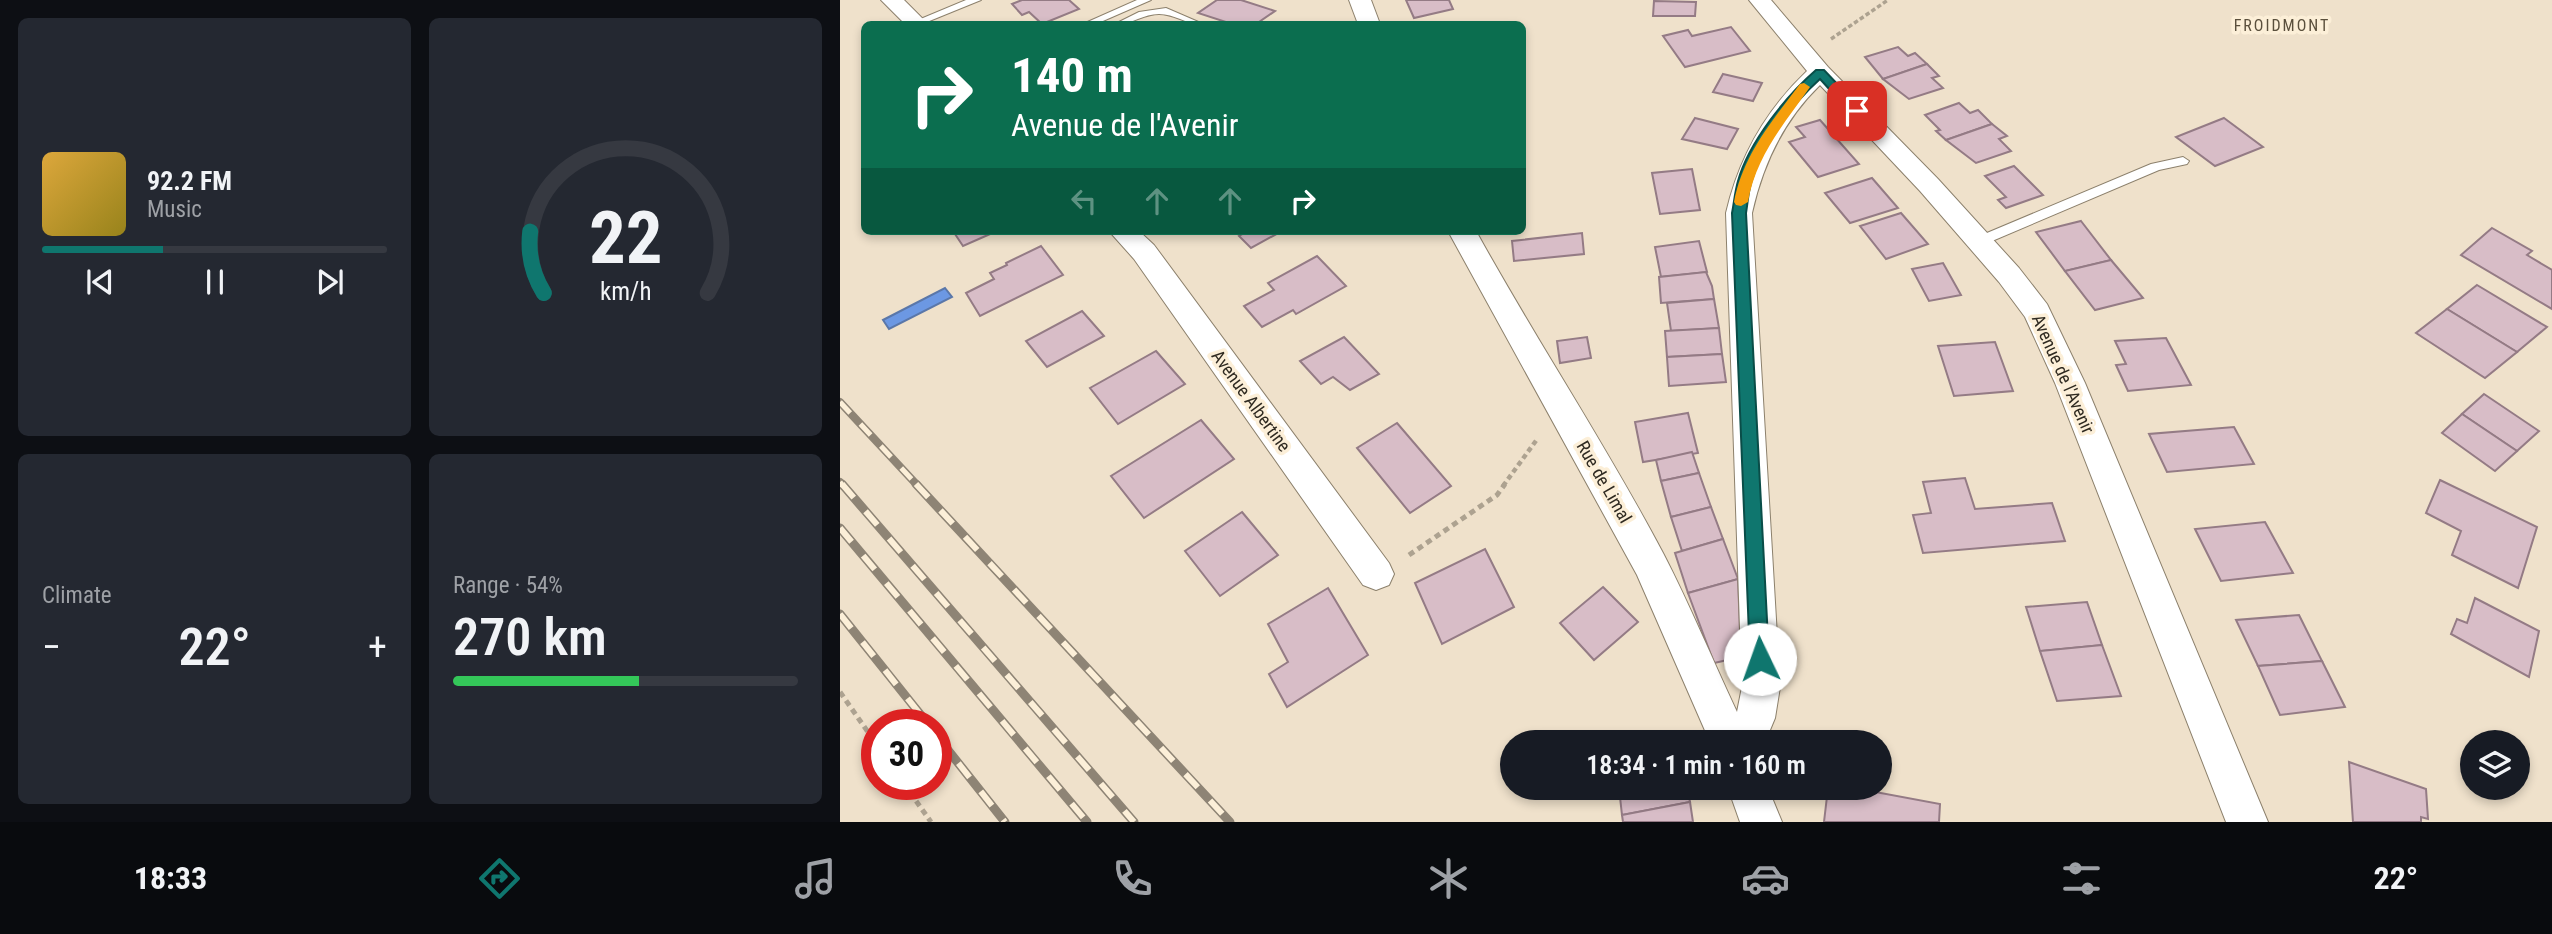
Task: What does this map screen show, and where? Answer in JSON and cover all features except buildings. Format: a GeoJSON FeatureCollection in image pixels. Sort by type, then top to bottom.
{"type":"FeatureCollection","features":[{"type":"Feature","properties":{"kind":"street"},"geometry":{"type":"LineString","coordinates":[[892,0],[913,21]]}},
{"type":"Feature","properties":{"kind":"street"},"geometry":{"type":"LineString","coordinates":[[1360,0],[1369,21]]}},
{"type":"Feature","properties":{"kind":"street","name":"Avenue de l'Avenir"},"geometry":{"type":"LineString","coordinates":[[1760,0],[1813,64],[1980,241],[2037,312],[2247,822]]}},
{"type":"Feature","properties":{"kind":"street"},"geometry":{"type":"LineString","coordinates":[[1750,730],[1761,687],[1739,213],[1745,179],[1765,139],[1801,89],[1813,64]]}},
{"type":"Feature","properties":{"kind":"street","name":"Avenue Albertine"},"geometry":{"type":"LineString","coordinates":[[1127,235],[1144,252],[1376,575]]}},
{"type":"Feature","properties":{"kind":"street","name":"Rue de Limal"},"geometry":{"type":"LineString","coordinates":[[1464,235],[1560,406],[1611,490],[1651,566],[1725,730]]}},
{"type":"Feature","properties":{"kind":"street"},"geometry":{"type":"LineString","coordinates":[[1753,800],[1761,822]]}},
{"type":"Feature","properties":{"kind":"lane"},"geometry":{"type":"LineString","coordinates":[[924,21],[976,0]]}},
{"type":"Feature","properties":{"kind":"lane"},"geometry":{"type":"LineString","coordinates":[[1095,21],[1146,0]]}},
{"type":"Feature","properties":{"kind":"lane"},"geometry":{"type":"LineString","coordinates":[[1127,21],[1165,9],[1191,21]]}},
{"type":"Feature","properties":{"kind":"lane"},"geometry":{"type":"LineString","coordinates":[[1980,241],[2156,167],[2183,162]]}},
{"type":"Feature","properties":{"kind":"path"},"geometry":{"type":"LineString","coordinates":[[1813,64],[1888,0]]}},
{"type":"Feature","properties":{"kind":"path"},"geometry":{"type":"LineString","coordinates":[[1439,537],[1497,495],[1560,406]]}},
{"type":"Feature","properties":{"kind":"path"},"geometry":{"type":"LineString","coordinates":[[840,692],[861,722]]}},
{"type":"Feature","properties":{"kind":"path"},"geometry":{"type":"LineString","coordinates":[[915,800],[931,822]]}},
{"type":"Feature","properties":{"kind":"water"},"geometry":{"type":"Polygon","coordinates":[[[945,288],[952,297],[889,329],[883,320],[945,288]]]}},
{"type":"Feature","properties":{"kind":"railway"},"geometry":{"type":"LineString","coordinates":[[840,402],[918,486]]}},
{"type":"Feature","properties":{"kind":"railway"},"geometry":{"type":"LineString","coordinates":[[840,482],[843,486]]}},
{"type":"Feature","properties":{"kind":"railway"},"geometry":{"type":"LineString","coordinates":[[842,484],[1134,822]]}},
{"type":"Feature","properties":{"kind":"railway"},"geometry":{"type":"LineString","coordinates":[[916,484],[1230,822]]}},
{"type":"Feature","properties":{"kind":"railway"},"geometry":{"type":"LineString","coordinates":[[840,528],[1087,822]]}},
{"type":"Feature","properties":{"kind":"railway"},"geometry":{"type":"LineString","coordinates":[[840,614],[916,709]]}},
{"type":"Feature","properties":{"kind":"railway"},"geometry":{"type":"LineString","coordinates":[[952,755],[1005,822]]}},
{"type":"Feature","properties":{"kind":"slow traffic"},"geometry":{"type":"LineString","coordinates":[[1741,202],[1745,179],[1765,139],[1804,87]]}},
{"type":"Feature","properties":{"kind":"district","name":"FROIDMONT"},"geometry":{"type":"Point","coordinates":[2282,25]}},
{"type":"Feature","properties":{"kind":"route"},"geometry":{"type":"LineString","coordinates":[[1760,659],[1739,213],[1745,179],[1779,118],[1801,89],[1820,72],[1857,111]]}}]}
